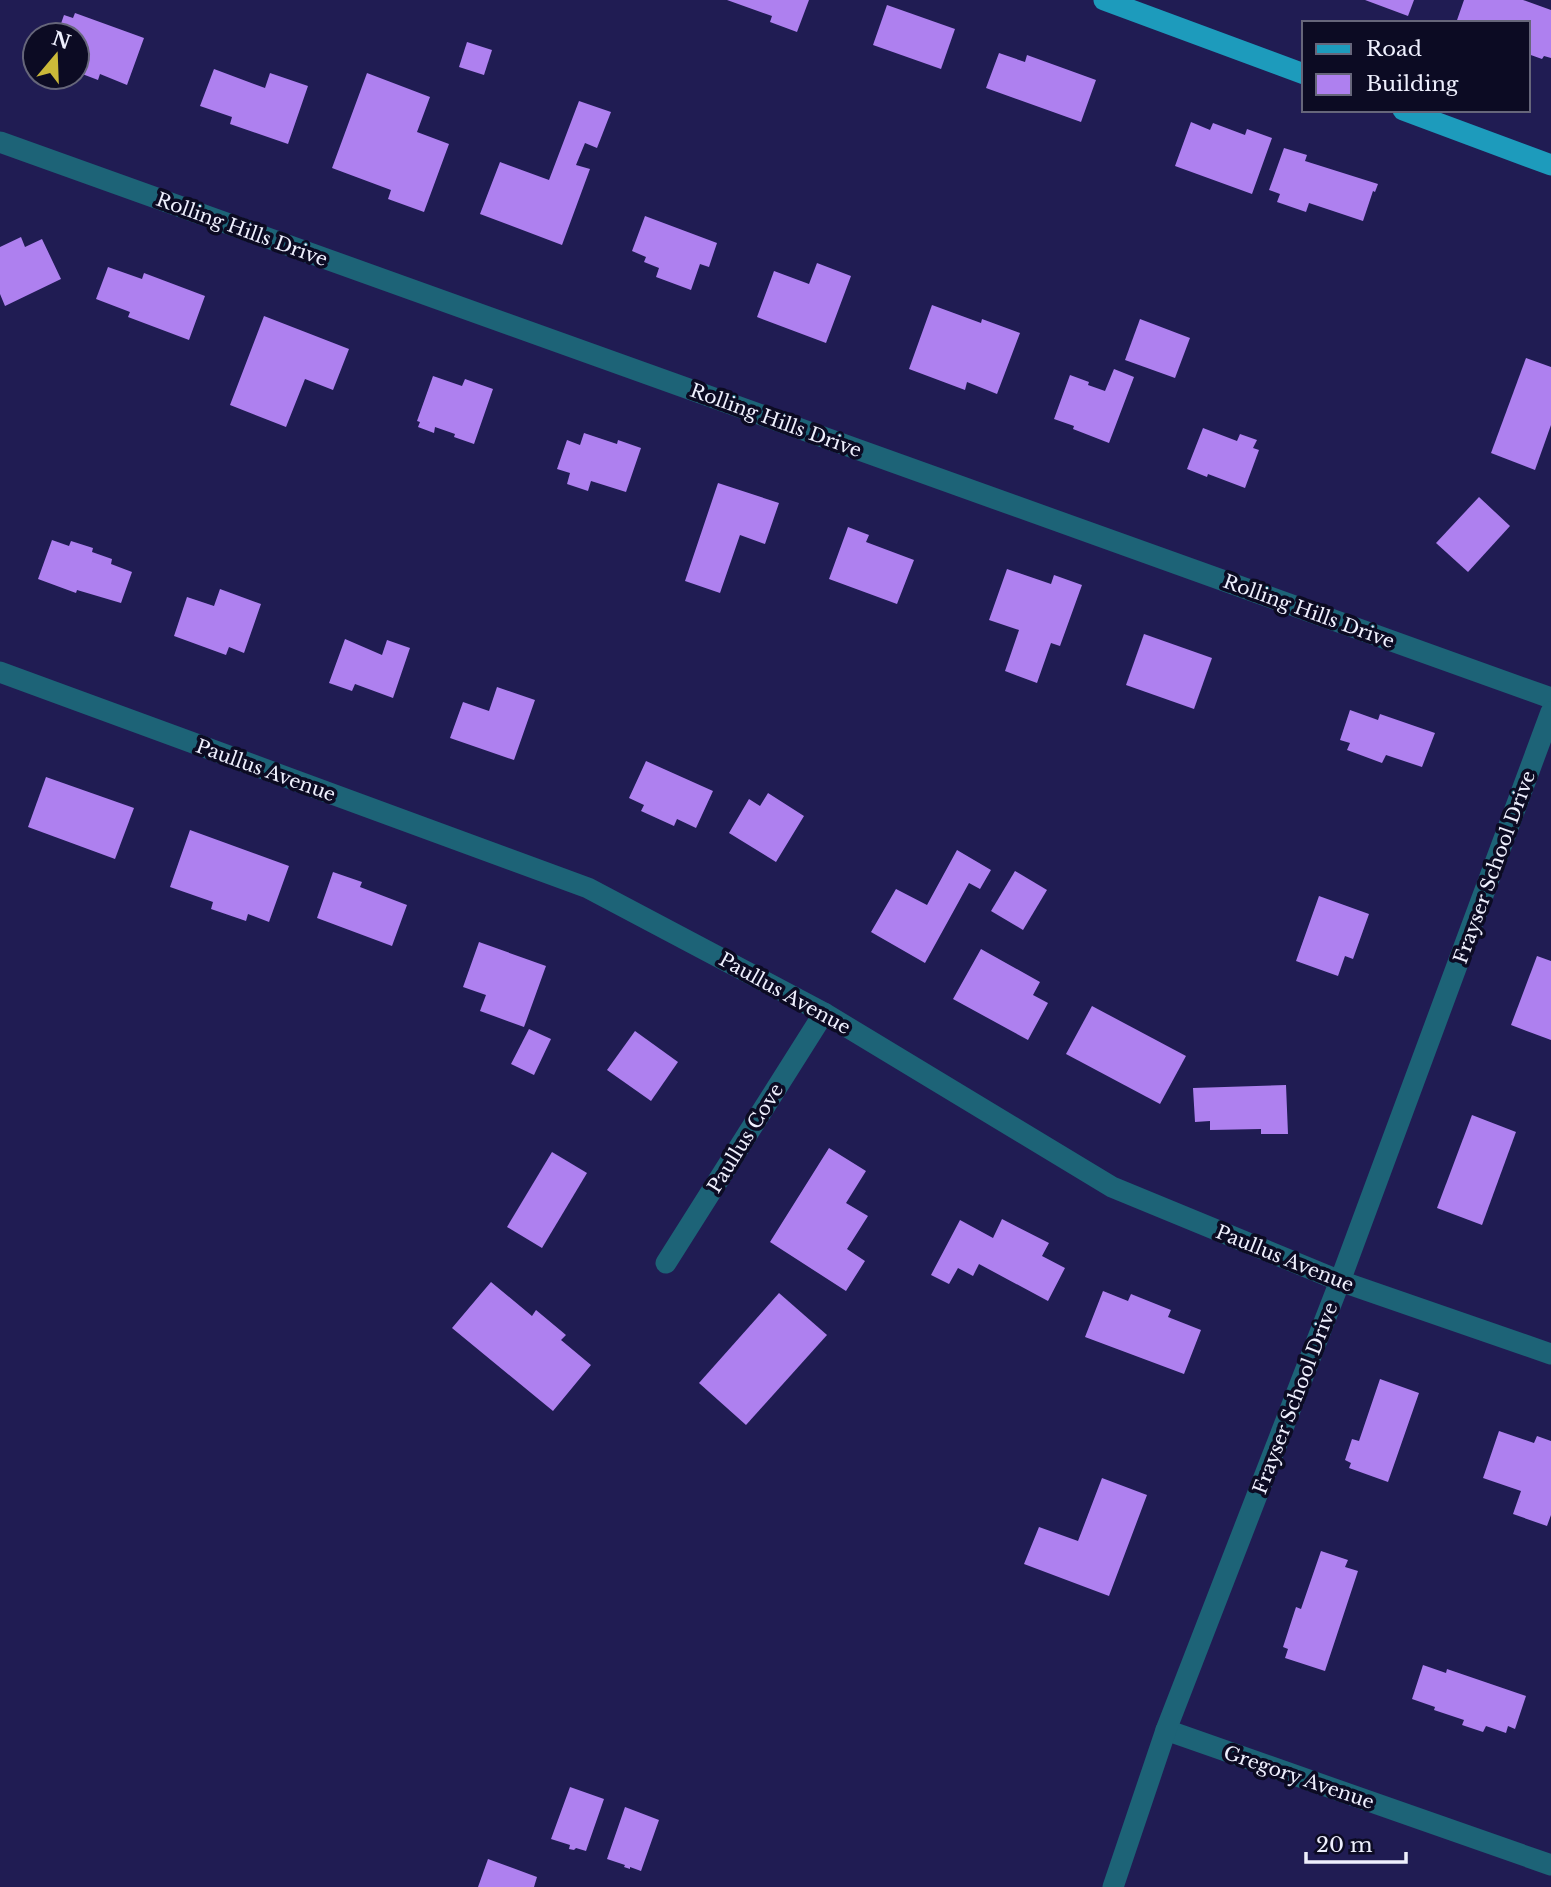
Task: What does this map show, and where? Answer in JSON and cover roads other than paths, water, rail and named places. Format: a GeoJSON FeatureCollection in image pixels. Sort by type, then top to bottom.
{"type":"FeatureCollection","features":[{"type":"Feature","properties":{"kind":"main road"},"geometry":{"type":"LineString","coordinates":[[1104,0],[1302,73]]}},
{"type":"Feature","properties":{"kind":"main road"},"geometry":{"type":"LineString","coordinates":[[1408,112],[1551,165]]}},
{"type":"Feature","properties":{"kind":"street","name":"Rolling Hills Drive"},"geometry":{"type":"LineString","coordinates":[[0,142],[1551,698]]}},
{"type":"Feature","properties":{"kind":"street","name":"Paullus Avenue"},"geometry":{"type":"LineString","coordinates":[[0,672],[588,888],[824,1013],[1112,1187],[1340,1281],[1551,1354]]}},
{"type":"Feature","properties":{"kind":"street","name":"Frayser School Drive"},"geometry":{"type":"LineString","coordinates":[[1113,1887],[1166,1730],[1340,1281],[1551,712]]}},
{"type":"Feature","properties":{"kind":"street","name":"Paullus Cove"},"geometry":{"type":"LineString","coordinates":[[666,1263],[824,1013]]}},
{"type":"Feature","properties":{"kind":"street","name":"Gregory Avenue"},"geometry":{"type":"LineString","coordinates":[[1166,1730],[1551,1866]]}}]}
